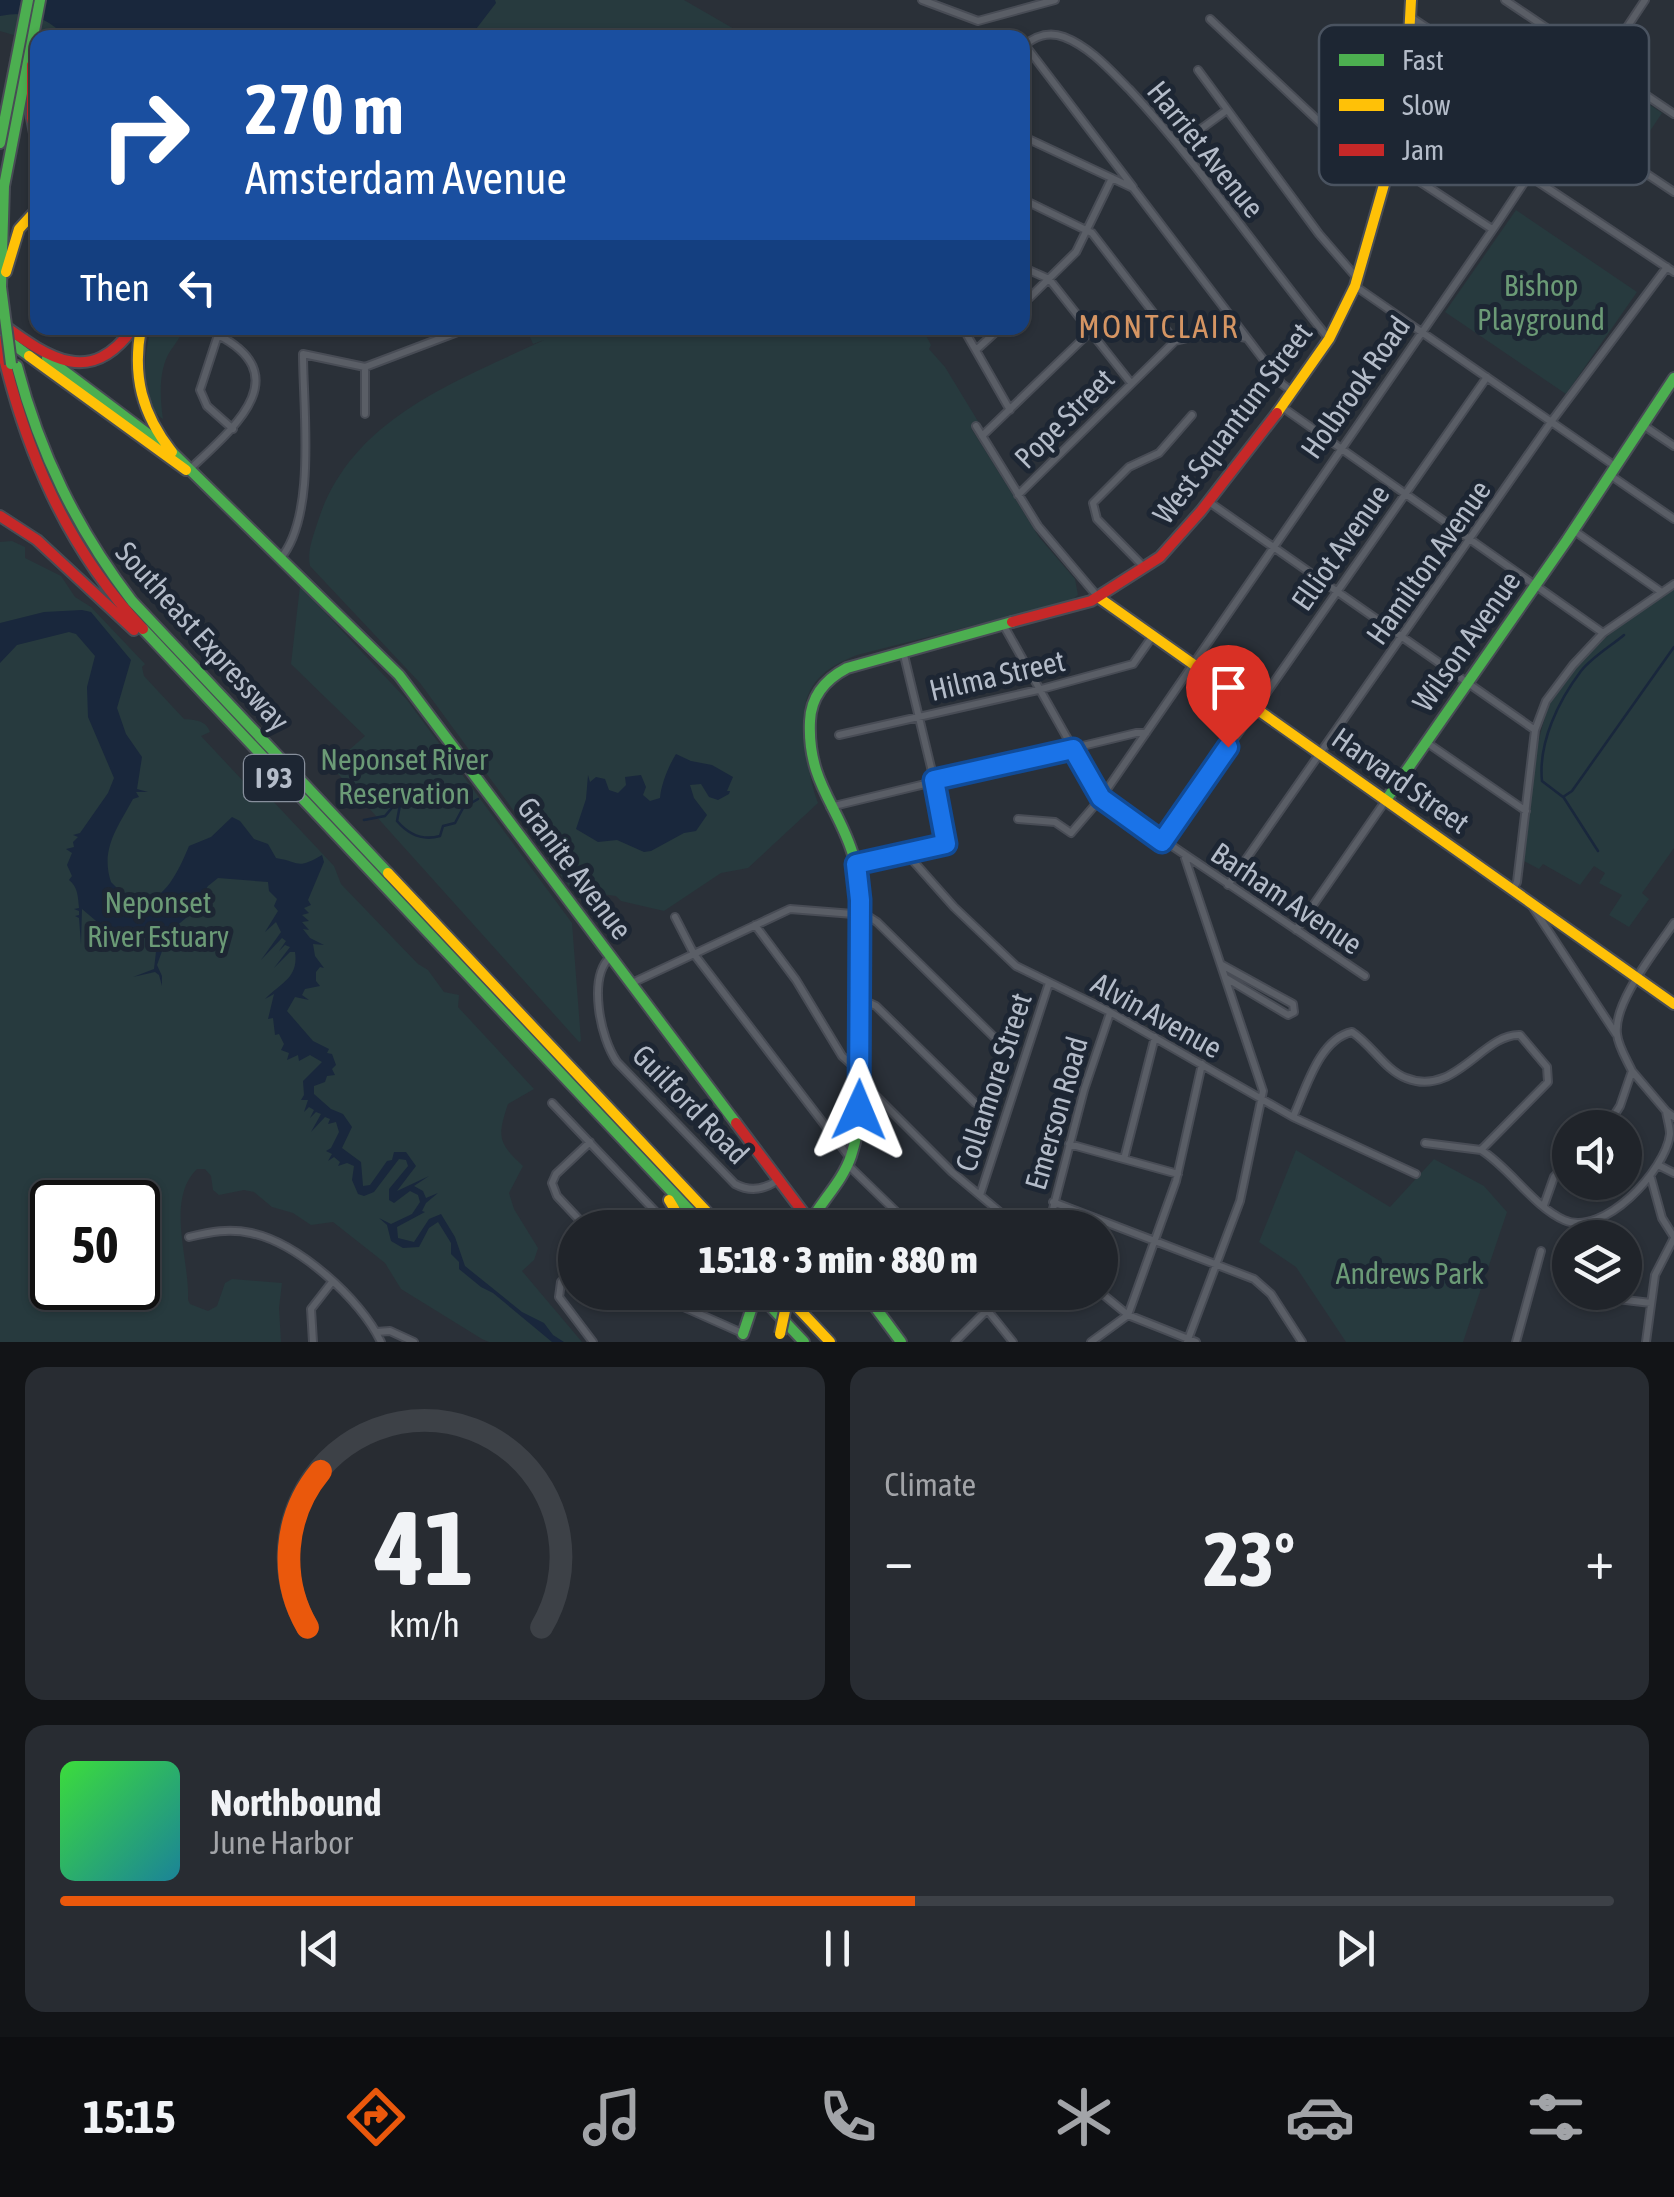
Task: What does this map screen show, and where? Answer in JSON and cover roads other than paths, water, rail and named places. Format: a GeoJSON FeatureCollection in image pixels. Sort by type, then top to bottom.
{"type":"FeatureCollection","features":[{"type":"Feature","properties":{"kind":"main road","name":"Southeast Expressway"},"geometry":{"type":"LineString","coordinates":[[33,30],[37,0]]}},
{"type":"Feature","properties":{"kind":"main road","name":"West Squantum Street"},"geometry":{"type":"LineString","coordinates":[[1409,25],[1411,0]]}},
{"type":"Feature","properties":{"kind":"main road","name":"Southeast Expressway"},"geometry":{"type":"LineString","coordinates":[[0,143],[8,105],[30,44]]}},
{"type":"Feature","properties":{"kind":"main road","name":"I 93"},"geometry":{"type":"LineString","coordinates":[[0,175],[30,48]]}},
{"type":"Feature","properties":{"kind":"main road","name":"I 93"},"geometry":{"type":"LineString","coordinates":[[4,290],[4,186],[30,50]]}},
{"type":"Feature","properties":{"kind":"main road","name":"Southeast Expressway"},"geometry":{"type":"LineString","coordinates":[[30,76],[10,186],[4,290],[18,435],[52,514],[87,570],[136,632],[679,1210]]}},
{"type":"Feature","properties":{"kind":"main road"},"geometry":{"type":"LineString","coordinates":[[0,123],[8,105]]}},
{"type":"Feature","properties":{"kind":"main road","name":"West Squantum Street"},"geometry":{"type":"LineString","coordinates":[[830,807],[818,775],[810,724],[821,687],[837,672],[1098,597],[1145,568],[1171,546],[1282,407],[1328,340],[1356,282],[1386,185]]}},
{"type":"Feature","properties":{"kind":"main road"},"geometry":{"type":"LineString","coordinates":[[6,272],[19,229],[30,217]]}},
{"type":"Feature","properties":{"kind":"main road","name":"Granite Avenue"},"geometry":{"type":"LineString","coordinates":[[0,322],[30,352],[172,463],[188,471]]}},
{"type":"Feature","properties":{"kind":"main road"},"geometry":{"type":"LineString","coordinates":[[30,352],[62,360],[94,361],[114,352],[127,335]]}},
{"type":"Feature","properties":{"kind":"main road"},"geometry":{"type":"LineString","coordinates":[[141,335],[135,361],[137,387],[150,422],[172,452]]}},
{"type":"Feature","properties":{"kind":"main road","name":"I 93"},"geometry":{"type":"LineString","coordinates":[[1,343],[17,413],[39,474],[73,540],[116,601],[689,1210]]}},
{"type":"Feature","properties":{"kind":"main road","name":"Granite Avenue"},"geometry":{"type":"LineString","coordinates":[[1,343],[30,352],[172,452],[399,675],[800,1210]]}},
{"type":"Feature","properties":{"kind":"main road","name":"Southeast Expressway"},"geometry":{"type":"LineString","coordinates":[[9,366],[58,486],[88,542],[125,593],[701,1210]]}},
{"type":"Feature","properties":{"kind":"main road","name":"Wilson Avenue"},"geometry":{"type":"LineString","coordinates":[[1386,800],[1674,378]]}},
{"type":"Feature","properties":{"kind":"main road"},"geometry":{"type":"LineString","coordinates":[[0,516],[38,539],[104,608],[136,632]]}},
{"type":"Feature","properties":{"kind":"main road","name":"Harvard Street"},"geometry":{"type":"LineString","coordinates":[[1098,597],[1674,1004]]}},
{"type":"Feature","properties":{"kind":"main road"},"geometry":{"type":"LineString","coordinates":[[820,1210],[849,1161],[858,1126],[860,1091],[860,915],[856,864],[830,807]]}},
{"type":"Feature","properties":{"kind":"main road"},"geometry":{"type":"LineString","coordinates":[[669,1200],[675,1210]]}},
{"type":"Feature","properties":{"kind":"main road"},"geometry":{"type":"LineString","coordinates":[[742,1338],[750,1310]]}},
{"type":"Feature","properties":{"kind":"main road"},"geometry":{"type":"LineString","coordinates":[[774,1310],[804,1342]]}},
{"type":"Feature","properties":{"kind":"main road"},"geometry":{"type":"LineString","coordinates":[[779,1338],[781,1310]]}},
{"type":"Feature","properties":{"kind":"main road"},"geometry":{"type":"LineString","coordinates":[[784,1310],[814,1342]]}},
{"type":"Feature","properties":{"kind":"main road"},"geometry":{"type":"LineString","coordinates":[[799,1310],[827,1342]]}},
{"type":"Feature","properties":{"kind":"main road"},"geometry":{"type":"LineString","coordinates":[[878,1310],[902,1342]]}},
{"type":"Feature","properties":{"kind":"street"},"geometry":{"type":"LineString","coordinates":[[922,0],[978,21],[1056,0]]}},
{"type":"Feature","properties":{"kind":"street"},"geometry":{"type":"LineString","coordinates":[[1505,0],[1542,25]]}},
{"type":"Feature","properties":{"kind":"street","name":"Holbrook Road"},"geometry":{"type":"LineString","coordinates":[[1629,25],[1645,0]]}},
{"type":"Feature","properties":{"kind":"street"},"geometry":{"type":"LineString","coordinates":[[1409,16],[1422,25]]}},
{"type":"Feature","properties":{"kind":"street"},"geometry":{"type":"LineString","coordinates":[[1210,19],[1319,122]]}},
{"type":"Feature","properties":{"kind":"street","name":"Harriet Avenue"},"geometry":{"type":"LineString","coordinates":[[1030,42],[1050,34],[1085,48],[1160,120],[1328,340]]}},
{"type":"Feature","properties":{"kind":"street"},"geometry":{"type":"LineString","coordinates":[[1030,54],[1282,384],[1293,392]]}},
{"type":"Feature","properties":{"kind":"street"},"geometry":{"type":"LineString","coordinates":[[1198,70],[1356,282],[1552,422],[1674,520]]}},
{"type":"Feature","properties":{"kind":"street"},"geometry":{"type":"LineString","coordinates":[[1649,97],[1674,114]]}},
{"type":"Feature","properties":{"kind":"street"},"geometry":{"type":"LineString","coordinates":[[1180,146],[1228,110]]}},
{"type":"Feature","properties":{"kind":"street"},"geometry":{"type":"LineString","coordinates":[[1030,140],[1134,188]]}},
{"type":"Feature","properties":{"kind":"street"},"geometry":{"type":"LineString","coordinates":[[1649,175],[1674,192]]}},
{"type":"Feature","properties":{"kind":"street"},"geometry":{"type":"LineString","coordinates":[[1030,297],[1076,252],[1112,178]]}},
{"type":"Feature","properties":{"kind":"street"},"geometry":{"type":"LineString","coordinates":[[1421,185],[1492,230]]}},
{"type":"Feature","properties":{"kind":"street","name":"Holbrook Road"},"geometry":{"type":"LineString","coordinates":[[1018,819],[1056,822],[1071,833],[1101,798],[1522,185]]}},
{"type":"Feature","properties":{"kind":"street"},"geometry":{"type":"LineString","coordinates":[[1542,185],[1670,270]]}},
{"type":"Feature","properties":{"kind":"street"},"geometry":{"type":"LineString","coordinates":[[1030,204],[1087,230],[1175,341],[1213,332],[1248,338]]}},
{"type":"Feature","properties":{"kind":"street"},"geometry":{"type":"LineString","coordinates":[[1030,270],[1049,279],[1131,383]]}},
{"type":"Feature","properties":{"kind":"street","name":"Hamilton Avenue"},"geometry":{"type":"LineString","coordinates":[[1228,886],[1552,422],[1670,270]]}},
{"type":"Feature","properties":{"kind":"street"},"geometry":{"type":"LineString","coordinates":[[982,436],[1090,332]]}},
{"type":"Feature","properties":{"kind":"street"},"geometry":{"type":"LineString","coordinates":[[188,471],[232,429],[245,415],[251,402],[250,358],[240,346],[218,335],[200,390],[207,406],[232,429]]}},
{"type":"Feature","properties":{"kind":"street"},"geometry":{"type":"LineString","coordinates":[[280,559],[288,550],[303,507],[302,354],[365,367],[450,335]]}},
{"type":"Feature","properties":{"kind":"street"},"geometry":{"type":"LineString","coordinates":[[967,335],[1010,410]]}},
{"type":"Feature","properties":{"kind":"street"},"geometry":{"type":"LineString","coordinates":[[976,350],[992,335]]}},
{"type":"Feature","properties":{"kind":"street","name":"Pope Street"},"geometry":{"type":"LineString","coordinates":[[1018,495],[1175,341]]}},
{"type":"Feature","properties":{"kind":"street"},"geometry":{"type":"LineString","coordinates":[[365,367],[365,414]]}},
{"type":"Feature","properties":{"kind":"street","name":"Elliot Avenue"},"geometry":{"type":"LineString","coordinates":[[1162,842],[1487,377]]}},
{"type":"Feature","properties":{"kind":"street"},"geometry":{"type":"LineString","coordinates":[[1282,407],[1603,633]]}},
{"type":"Feature","properties":{"kind":"street"},"geometry":{"type":"LineString","coordinates":[[1145,568],[1097,518],[1094,503],[1129,467],[1150,460],[1159,452],[1192,415]]}},
{"type":"Feature","properties":{"kind":"street"},"geometry":{"type":"LineString","coordinates":[[1643,425],[1674,446]]}},
{"type":"Feature","properties":{"kind":"street"},"geometry":{"type":"LineString","coordinates":[[976,426],[1055,548],[1098,597]]}},
{"type":"Feature","properties":{"kind":"street"},"geometry":{"type":"LineString","coordinates":[[1209,502],[1536,730]]}},
{"type":"Feature","properties":{"kind":"street"},"geometry":{"type":"LineString","coordinates":[[1573,530],[1660,591]]}},
{"type":"Feature","properties":{"kind":"street"},"geometry":{"type":"LineString","coordinates":[[1513,889],[1518,882],[1536,730],[1546,701],[1603,633],[1674,584]]}},
{"type":"Feature","properties":{"kind":"street","name":"Barham Avenue"},"geometry":{"type":"LineString","coordinates":[[1004,626],[1101,798],[1365,976]]}},
{"type":"Feature","properties":{"kind":"street","name":"Hilma Street"},"geometry":{"type":"LineString","coordinates":[[839,735],[1132,664],[1152,637]]}},
{"type":"Feature","properties":{"kind":"street"},"geometry":{"type":"LineString","coordinates":[[856,864],[946,844],[903,651]]}},
{"type":"Feature","properties":{"kind":"street"},"geometry":{"type":"LineString","coordinates":[[830,807],[1136,733],[1148,734]]}},
{"type":"Feature","properties":{"kind":"street"},"geometry":{"type":"LineString","coordinates":[[1426,742],[1526,811]]}},
{"type":"Feature","properties":{"kind":"street","name":"Wilson Avenue"},"geometry":{"type":"LineString","coordinates":[[1296,930],[1386,800]]}},
{"type":"Feature","properties":{"kind":"street","name":"Alvin Avenue"},"geometry":{"type":"LineString","coordinates":[[907,854],[954,907],[1016,966],[1110,1012],[1293,1117],[1416,1174]]}},
{"type":"Feature","properties":{"kind":"street"},"geometry":{"type":"LineString","coordinates":[[1118,1306],[1190,1341],[1240,1201],[1262,1099],[1260,1074],[1184,856]]}},
{"type":"Feature","properties":{"kind":"street"},"geometry":{"type":"LineString","coordinates":[[1528,900],[1616,1034],[1632,1071],[1674,1116]]}},
{"type":"Feature","properties":{"kind":"street"},"geometry":{"type":"LineString","coordinates":[[630,984],[794,909],[860,915],[877,922],[994,1038]]}},
{"type":"Feature","properties":{"kind":"street"},"geometry":{"type":"LineString","coordinates":[[675,917],[694,954],[849,1161],[896,1210]]}},
{"type":"Feature","properties":{"kind":"street"},"geometry":{"type":"LineString","coordinates":[[1616,1034],[1625,999],[1674,923]]}},
{"type":"Feature","properties":{"kind":"street"},"geometry":{"type":"LineString","coordinates":[[756,925],[796,980],[842,1056],[852,1064],[860,1064]]}},
{"type":"Feature","properties":{"kind":"street","name":"Guilford Road"},"geometry":{"type":"LineString","coordinates":[[610,956],[600,968],[598,986],[605,1041],[617,1062],[735,1184],[755,1189],[778,1180]]}},
{"type":"Feature","properties":{"kind":"street"},"geometry":{"type":"LineString","coordinates":[[1220,964],[1293,1004],[1294,1012],[1288,1015],[1225,977]]}},
{"type":"Feature","properties":{"kind":"street","name":"Collamore Street"},"geometry":{"type":"LineString","coordinates":[[980,1195],[1049,982]]}},
{"type":"Feature","properties":{"kind":"street"},"geometry":{"type":"LineString","coordinates":[[859,998],[876,1006],[975,1103]]}},
{"type":"Feature","properties":{"kind":"street","name":"Emerson Road"},"geometry":{"type":"LineString","coordinates":[[1051,1210],[1110,1012]]}},
{"type":"Feature","properties":{"kind":"street"},"geometry":{"type":"LineString","coordinates":[[1293,1117],[1323,1056],[1337,1037],[1352,1032],[1396,1072],[1425,1082],[1449,1076],[1510,1035],[1525,1038],[1547,1068],[1548,1082],[1481,1150]]}},
{"type":"Feature","properties":{"kind":"street"},"geometry":{"type":"LineString","coordinates":[[1124,1159],[1156,1038]]}},
{"type":"Feature","properties":{"kind":"street"},"geometry":{"type":"LineString","coordinates":[[1091,1342],[1128,1314],[1178,1174],[1202,1064]]}},
{"type":"Feature","properties":{"kind":"street"},"geometry":{"type":"LineString","coordinates":[[1617,1110],[1632,1071]]}},
{"type":"Feature","properties":{"kind":"street"},"geometry":{"type":"LineString","coordinates":[[860,1091],[876,1096],[998,1210]]}},
{"type":"Feature","properties":{"kind":"street"},"geometry":{"type":"LineString","coordinates":[[552,1103],[654,1210]]}},
{"type":"Feature","properties":{"kind":"street"},"geometry":{"type":"LineString","coordinates":[[1426,1144],[1481,1150],[1566,1221],[1586,1221],[1624,1203],[1651,1176],[1672,1133],[1666,1111]]}},
{"type":"Feature","properties":{"kind":"street"},"geometry":{"type":"LineString","coordinates":[[571,1210],[555,1193],[552,1183],[556,1174],[590,1142]]}},
{"type":"Feature","properties":{"kind":"street"},"geometry":{"type":"LineString","coordinates":[[1069,1144],[1178,1174]]}},
{"type":"Feature","properties":{"kind":"street"},"geometry":{"type":"LineString","coordinates":[[1658,1165],[1674,1173]]}},
{"type":"Feature","properties":{"kind":"street"},"geometry":{"type":"LineString","coordinates":[[1646,1342],[1658,1265],[1674,1237],[1662,1218],[1651,1176]]}},
{"type":"Feature","properties":{"kind":"street"},"geometry":{"type":"LineString","coordinates":[[1544,1204],[1552,1182]]}},
{"type":"Feature","properties":{"kind":"street"},"geometry":{"type":"LineString","coordinates":[[1053,1202],[1264,1286],[1302,1341]]}},
{"type":"Feature","properties":{"kind":"street"},"geometry":{"type":"LineString","coordinates":[[189,1237],[225,1230],[255,1234],[295,1252],[364,1314],[380,1342]]}},
{"type":"Feature","properties":{"kind":"street"},"geometry":{"type":"LineString","coordinates":[[1516,1342],[1541,1251]]}},
{"type":"Feature","properties":{"kind":"street"},"geometry":{"type":"LineString","coordinates":[[313,1342],[311,1309],[332,1282]]}},
{"type":"Feature","properties":{"kind":"street"},"geometry":{"type":"LineString","coordinates":[[1642,1302],[1651,1303]]}},
{"type":"Feature","properties":{"kind":"street"},"geometry":{"type":"LineString","coordinates":[[570,1310],[593,1342]]}},
{"type":"Feature","properties":{"kind":"street"},"geometry":{"type":"LineString","coordinates":[[686,1310],[742,1338]]}},
{"type":"Feature","properties":{"kind":"street"},"geometry":{"type":"LineString","coordinates":[[955,1342],[989,1310],[1013,1342]]}},
{"type":"Feature","properties":{"kind":"street"},"geometry":{"type":"LineString","coordinates":[[376,1332],[390,1331],[414,1342]]}},
{"type":"Feature","properties":{"kind":"water"},"geometry":{"type":"Polygon","coordinates":[[[0,0],[496,3],[475,30],[58,30],[37,17],[0,16],[0,0]]]}},
{"type":"Feature","properties":{"kind":"water"},"geometry":{"type":"Polygon","coordinates":[[[44,612],[91,612],[131,660],[117,708],[126,734],[142,757],[137,789],[148,792],[136,792],[139,797],[133,799],[112,839],[108,859],[111,882],[138,900],[160,894],[169,885],[189,846],[211,837],[232,817],[254,839],[268,844],[276,858],[303,864],[322,855],[324,862],[308,900],[311,905],[304,908],[309,913],[302,915],[309,921],[302,922],[309,930],[303,929],[324,945],[313,944],[315,956],[324,968],[316,972],[320,986],[305,989],[302,995],[309,1000],[295,997],[287,1011],[313,1041],[329,1049],[327,1053],[332,1054],[336,1065],[332,1069],[335,1075],[314,1086],[314,1094],[343,1114],[352,1127],[342,1148],[361,1162],[363,1186],[370,1185],[387,1161],[392,1160],[394,1152],[406,1152],[416,1166],[397,1191],[429,1176],[414,1186],[426,1198],[438,1193],[426,1203],[422,1211],[425,1212],[397,1227],[398,1238],[414,1242],[429,1219],[441,1214],[455,1237],[465,1266],[564,1342],[552,1342],[459,1269],[459,1262],[451,1254],[451,1243],[438,1222],[429,1228],[419,1247],[403,1248],[391,1241],[387,1225],[379,1218],[391,1224],[412,1214],[420,1202],[418,1195],[410,1191],[394,1203],[389,1200],[389,1189],[408,1166],[406,1160],[399,1159],[374,1192],[364,1196],[358,1194],[352,1180],[354,1166],[338,1166],[340,1162],[334,1157],[328,1161],[332,1154],[326,1151],[339,1132],[336,1122],[328,1124],[330,1119],[325,1117],[311,1132],[321,1114],[316,1112],[310,1118],[314,1110],[309,1107],[304,1112],[308,1100],[301,1100],[303,1081],[322,1062],[310,1055],[299,1061],[298,1055],[287,1060],[289,1053],[281,1050],[284,1044],[279,1034],[275,1035],[273,1018],[268,1019],[274,994],[265,999],[287,979],[294,968],[295,952],[290,952],[274,968],[290,947],[285,945],[279,951],[286,941],[282,938],[261,960],[281,932],[276,922],[265,932],[278,911],[268,882],[218,878],[208,886],[186,918],[169,932],[157,965],[162,986],[155,972],[133,977],[154,969],[154,938],[134,938],[132,934],[102,926],[82,909],[81,944],[79,918],[75,916],[79,911],[74,909],[79,908],[78,896],[69,880],[72,876],[67,865],[72,853],[66,849],[74,847],[78,837],[73,835],[80,833],[114,778],[88,717],[87,687],[95,656],[76,634],[69,632],[17,645],[0,663],[0,623],[44,612]]]}},
{"type":"Feature","properties":{"kind":"water"},"geometry":{"type":"Polygon","coordinates":[[[676,754],[712,765],[733,777],[729,794],[718,800],[709,797],[701,784],[690,785],[707,815],[696,831],[644,852],[617,840],[598,842],[576,829],[586,799],[588,775],[590,782],[596,777],[605,779],[609,790],[618,793],[626,785],[625,777],[641,775],[646,787],[643,795],[650,801],[660,798],[676,754]]]}},
{"type":"Feature","properties":{"kind":"waterway"},"geometry":{"type":"LineString","coordinates":[[1624,635],[1581,671],[1552,722],[1543,751],[1542,781],[1563,797],[1572,791],[1674,647]]}},
{"type":"Feature","properties":{"kind":"waterway"},"geometry":{"type":"LineString","coordinates":[[1564,798],[1598,851]]}},
{"type":"Feature","properties":{"kind":"waterway"},"geometry":{"type":"LineString","coordinates":[[364,820],[385,816],[397,802],[397,821],[401,826],[427,838],[440,836],[443,826],[455,823],[463,808],[478,799]]}},
{"type":"Feature","properties":{"kind":"district","name":"MONTCLAIR"},"geometry":{"type":"Point","coordinates":[1159,326]}},
{"type":"Feature","properties":{"kind":"park label","name":"Bishop Playground"},"geometry":{"type":"Point","coordinates":[1541,302]}},
{"type":"Feature","properties":{"kind":"park label","name":"Neponset River Reservation"},"geometry":{"type":"Point","coordinates":[404,776]}},
{"type":"Feature","properties":{"kind":"park label","name":"Neponset River Estuary"},"geometry":{"type":"Point","coordinates":[158,919]}},
{"type":"Feature","properties":{"kind":"park label","name":"Andrews Park"},"geometry":{"type":"Point","coordinates":[1410,1273]}}]}
